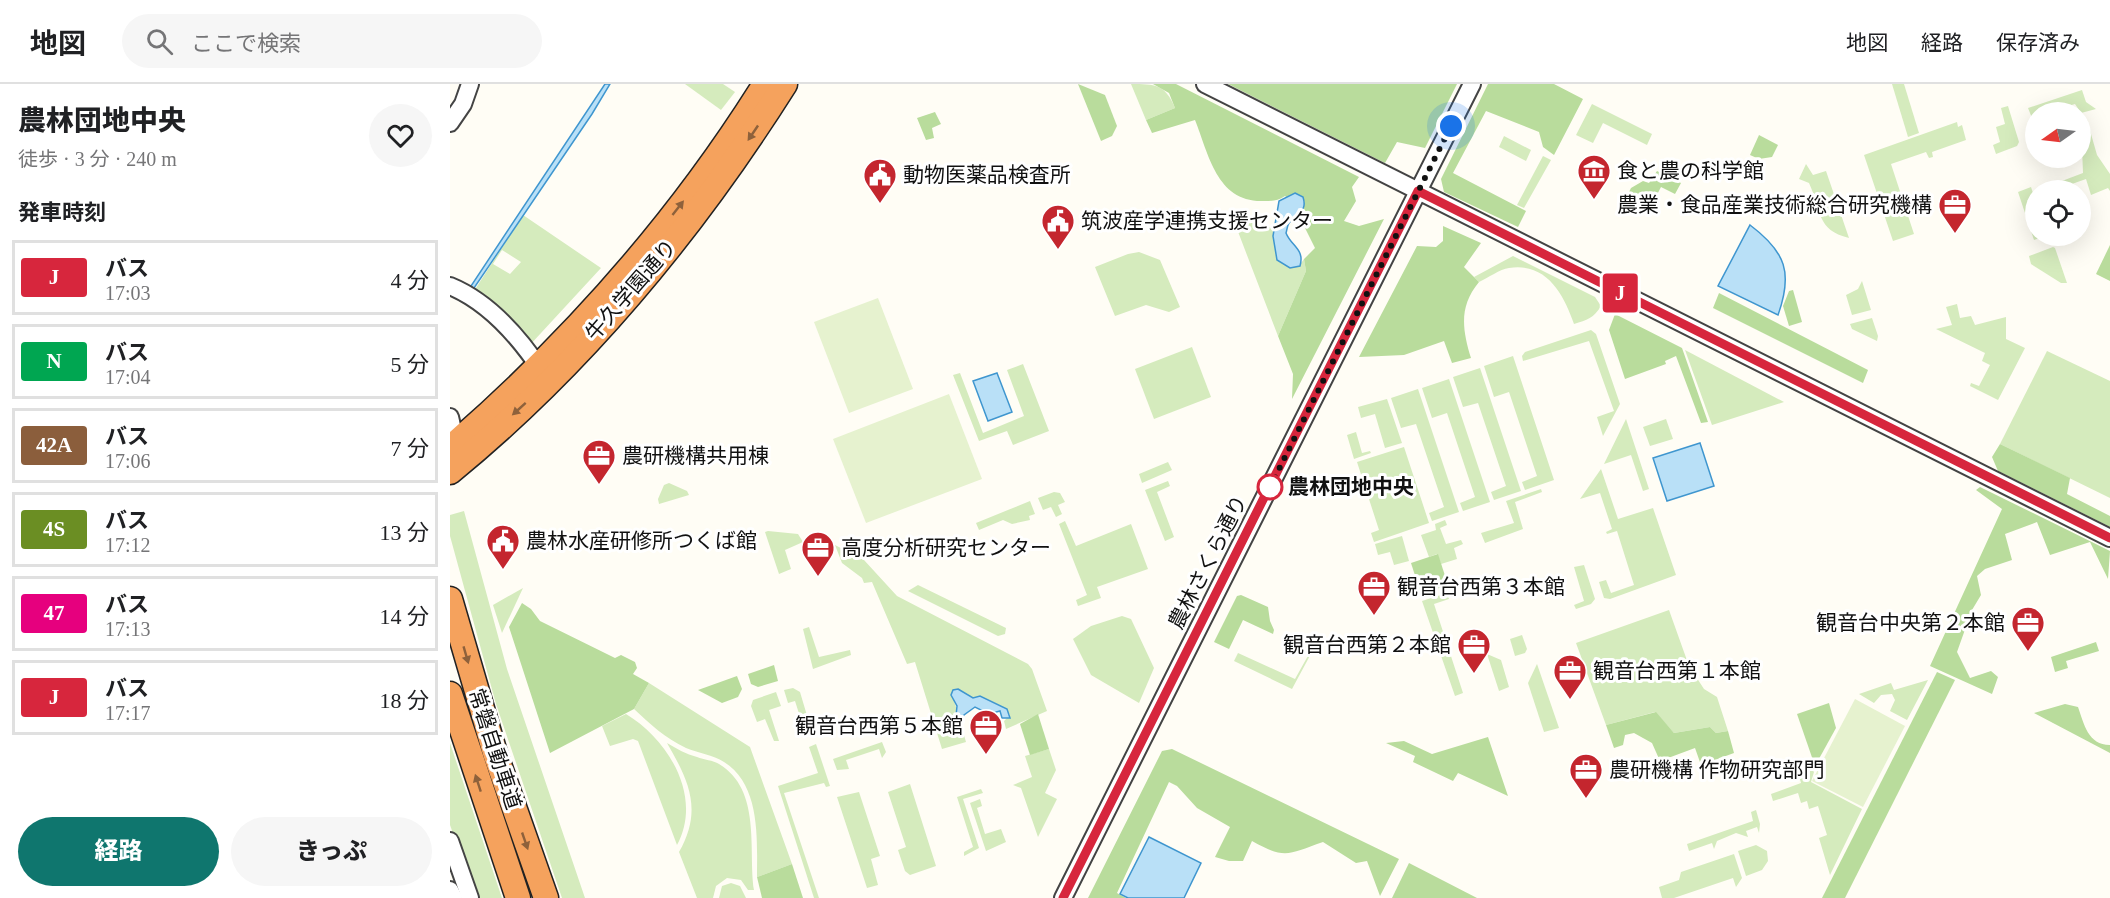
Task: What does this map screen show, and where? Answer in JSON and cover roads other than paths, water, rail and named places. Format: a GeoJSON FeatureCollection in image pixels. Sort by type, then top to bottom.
{"type":"FeatureCollection","features":[{"type":"Feature","properties":{"kind":"highway","name":"牛久学園通り"},"geometry":{"type":"LineString","coordinates":[[450,472],[544,374],[701,178],[765,84]]}},
{"type":"Feature","properties":{"kind":"highway","name":"牛久学園通り"},"geometry":{"type":"LineString","coordinates":[[453,446],[544,374],[609,318],[716,187],[785,84]]}},
{"type":"Feature","properties":{"kind":"highway","name":"常磐自動車道"},"geometry":{"type":"LineString","coordinates":[[450,599],[495,753],[546,898]]}},
{"type":"Feature","properties":{"kind":"highway","name":"常磐自動車道"},"geometry":{"type":"LineString","coordinates":[[450,694],[518,898]]}},
{"type":"Feature","properties":{"kind":"street"},"geometry":{"type":"LineString","coordinates":[[450,123],[463,104],[470,84]]}},
{"type":"Feature","properties":{"kind":"street"},"geometry":{"type":"LineString","coordinates":[[1205,84],[2110,538]]}},
{"type":"Feature","properties":{"kind":"street","name":"農林さくら通り"},"geometry":{"type":"LineString","coordinates":[[1063,898],[1472,84]]}},
{"type":"Feature","properties":{"kind":"street"},"geometry":{"type":"LineString","coordinates":[[450,286],[470,294],[484,305],[544,374]]}},
{"type":"Feature","properties":{"kind":"street"},"geometry":{"type":"LineString","coordinates":[[450,417],[453,446]]}},
{"type":"Feature","properties":{"kind":"street"},"geometry":{"type":"LineString","coordinates":[[450,841],[470,898]]}},
{"type":"Feature","properties":{"kind":"street"},"geometry":{"type":"LineString","coordinates":[[450,890],[454,898]]}},
{"type":"Feature","properties":{"kind":"water"},"geometry":{"type":"Polygon","coordinates":[[[605,84],[610,84],[592,114],[472,291],[469,289],[605,84]]]}},
{"type":"Feature","properties":{"kind":"water"},"geometry":{"type":"Polygon","coordinates":[[[1295,193],[1303,197],[1304,206],[1289,223],[1286,233],[1299,252],[1301,260],[1300,266],[1290,268],[1277,260],[1273,236],[1279,201],[1295,193]]]}},
{"type":"Feature","properties":{"kind":"water"},"geometry":{"type":"Polygon","coordinates":[[[1750,225],[1772,245],[1783,264],[1785,287],[1778,315],[1718,286],[1750,225]]]}},
{"type":"Feature","properties":{"kind":"water"},"geometry":{"type":"Polygon","coordinates":[[[997,373],[1012,412],[988,421],[973,381],[997,373]]]}},
{"type":"Feature","properties":{"kind":"water"},"geometry":{"type":"Polygon","coordinates":[[[1700,443],[1714,486],[1667,501],[1653,458],[1700,443]]]}},
{"type":"Feature","properties":{"kind":"water"},"geometry":{"type":"Polygon","coordinates":[[[958,689],[973,698],[980,696],[1007,709],[1010,718],[1002,718],[1000,711],[989,714],[975,707],[964,715],[959,726],[955,726],[957,706],[951,695],[953,690],[958,689]]]}},
{"type":"Feature","properties":{"kind":"water"},"geometry":{"type":"Polygon","coordinates":[[[1149,837],[1201,863],[1184,898],[1128,898],[1120,894],[1149,837]]]}},
{"type":"Feature","properties":{"kind":"place","name":"食と農の科学館"},"geometry":{"type":"Point","coordinates":[1594,200]}},
{"type":"Feature","properties":{"kind":"place","name":"動物医薬品検査所"},"geometry":{"type":"Point","coordinates":[880,204]}},
{"type":"Feature","properties":{"kind":"place","name":"農業・食品産業技術総合研究機構"},"geometry":{"type":"Point","coordinates":[1955,234]}},
{"type":"Feature","properties":{"kind":"place","name":"筑波産学連携支援センター"},"geometry":{"type":"Point","coordinates":[1058,250]}},
{"type":"Feature","properties":{"kind":"place","name":"農研機構共用棟"},"geometry":{"type":"Point","coordinates":[599,485]}},
{"type":"Feature","properties":{"kind":"place","name":"農林団地中央"},"geometry":{"type":"Point","coordinates":[1270,487]}},
{"type":"Feature","properties":{"kind":"place","name":"農林水産研修所つくば館"},"geometry":{"type":"Point","coordinates":[503,570]}},
{"type":"Feature","properties":{"kind":"place","name":"高度分析研究センター"},"geometry":{"type":"Point","coordinates":[818,577]}},
{"type":"Feature","properties":{"kind":"place","name":"観音台西第３本館"},"geometry":{"type":"Point","coordinates":[1374,616]}},
{"type":"Feature","properties":{"kind":"place","name":"観音台中央第２本館"},"geometry":{"type":"Point","coordinates":[2028,652]}},
{"type":"Feature","properties":{"kind":"place","name":"観音台西第２本館"},"geometry":{"type":"Point","coordinates":[1474,674]}},
{"type":"Feature","properties":{"kind":"place","name":"観音台西第１本館"},"geometry":{"type":"Point","coordinates":[1570,700]}},
{"type":"Feature","properties":{"kind":"place","name":"観音台西第５本館"},"geometry":{"type":"Point","coordinates":[986,755]}},
{"type":"Feature","properties":{"kind":"place","name":"農研機構 作物研究部門"},"geometry":{"type":"Point","coordinates":[1586,799]}}]}
